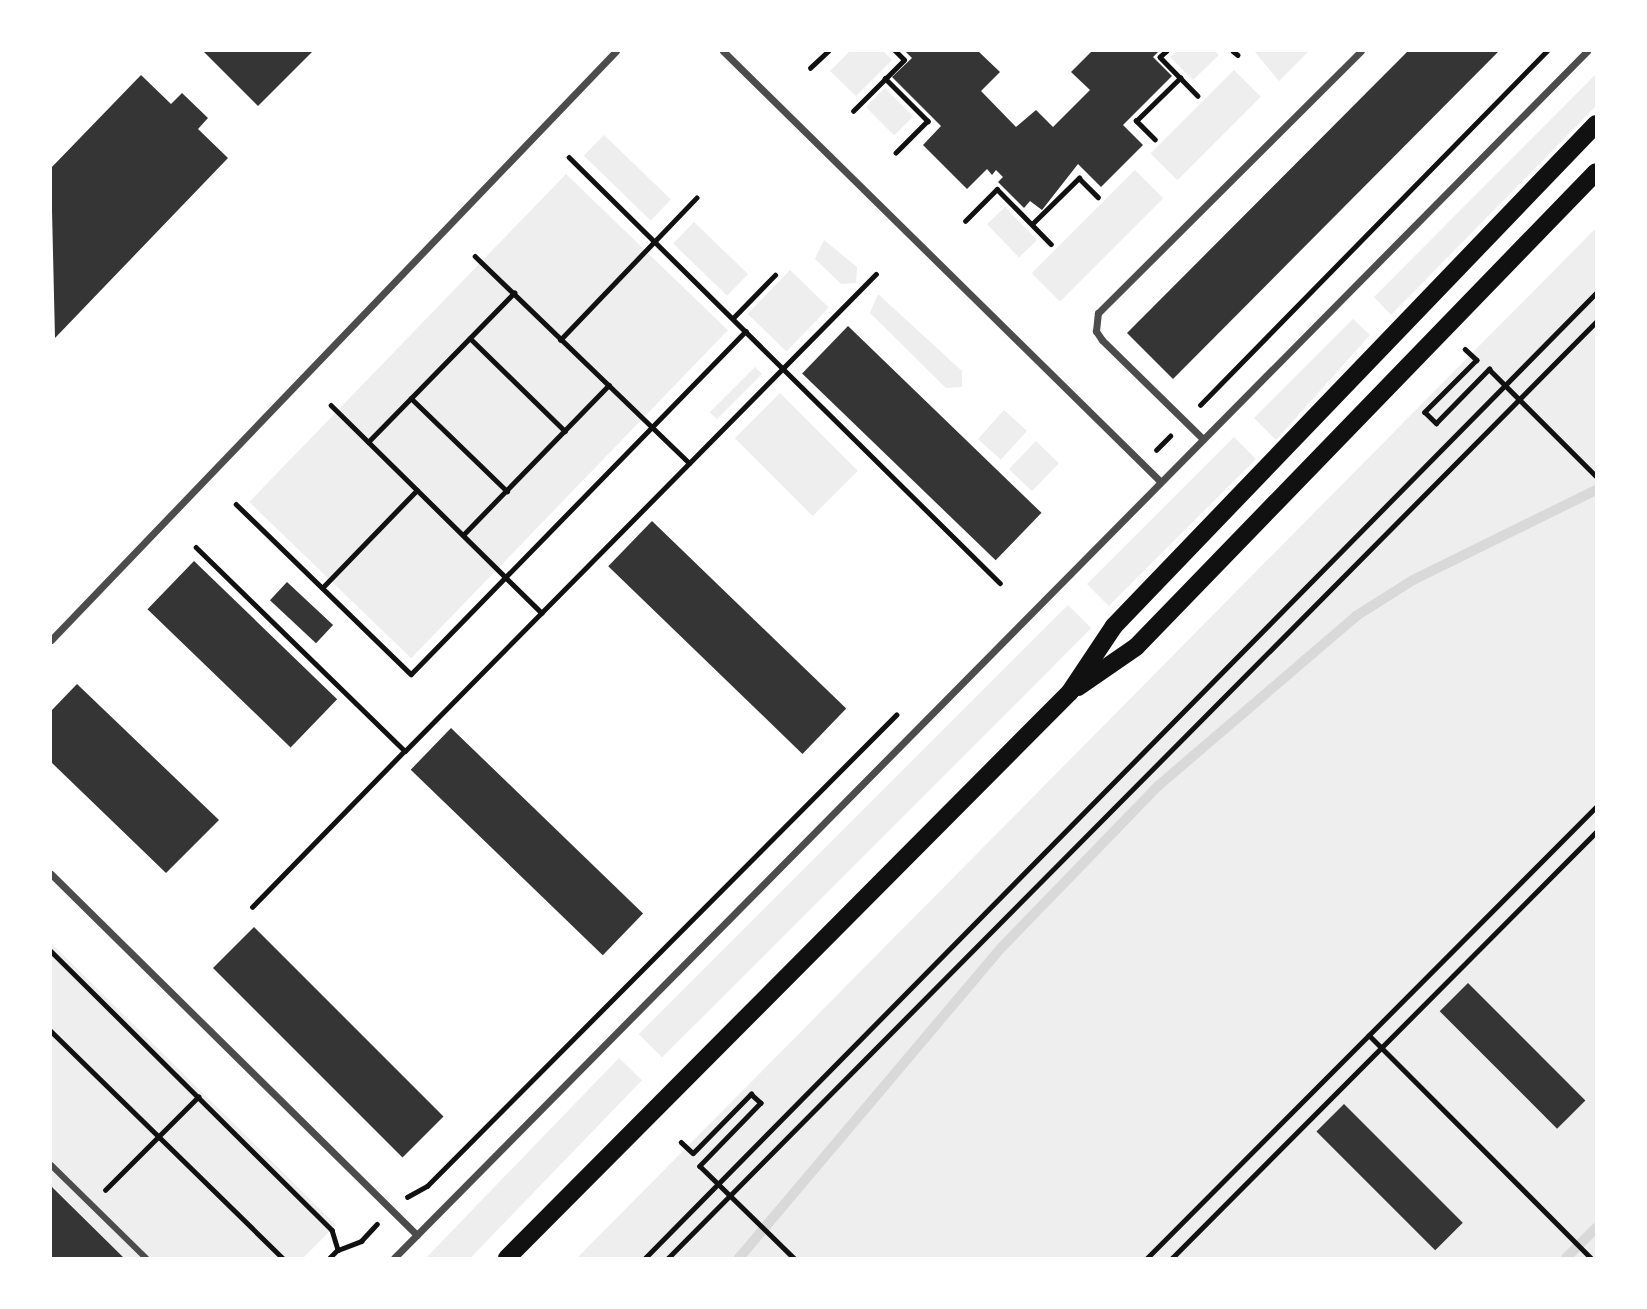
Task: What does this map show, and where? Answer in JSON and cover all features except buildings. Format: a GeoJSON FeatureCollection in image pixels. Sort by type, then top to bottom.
{"type":"FeatureCollection","features":[{"type":"Feature","properties":{"kind":"main road"},"geometry":{"type":"LineString","coordinates":[[1070,692],[1114,626],[1596,124]]}},
{"type":"Feature","properties":{"kind":"main road"},"geometry":{"type":"LineString","coordinates":[[507,1258],[1070,692],[1136,647],[1596,173]]}},
{"type":"Feature","properties":{"kind":"street"},"geometry":{"type":"LineString","coordinates":[[51,640],[616,51]]}},
{"type":"Feature","properties":{"kind":"street"},"geometry":{"type":"LineString","coordinates":[[723,51],[1160,481]]}},
{"type":"Feature","properties":{"kind":"street"},"geometry":{"type":"LineString","coordinates":[[1202,438],[1102,340],[1096,331],[1098,313],[1361,51]]}},
{"type":"Feature","properties":{"kind":"street"},"geometry":{"type":"LineString","coordinates":[[394,1258],[1587,51]]}},
{"type":"Feature","properties":{"kind":"street"},"geometry":{"type":"LineString","coordinates":[[51,874],[417,1235]]}},
{"type":"Feature","properties":{"kind":"street"},"geometry":{"type":"LineString","coordinates":[[51,1165],[146,1258]]}},
{"type":"Feature","properties":{"kind":"path"},"geometry":{"type":"LineString","coordinates":[[810,68],[828,51]]}},
{"type":"Feature","properties":{"kind":"path"},"geometry":{"type":"LineString","coordinates":[[853,111],[904,60],[895,51]]}},
{"type":"Feature","properties":{"kind":"path"},"geometry":{"type":"LineString","coordinates":[[1167,51],[1160,57],[1198,96]]}},
{"type":"Feature","properties":{"kind":"path"},"geometry":{"type":"LineString","coordinates":[[1143,464],[1546,51]]}},
{"type":"Feature","properties":{"kind":"path"},"geometry":{"type":"LineString","coordinates":[[885,78],[928,121],[896,153]]}},
{"type":"Feature","properties":{"kind":"path"},"geometry":{"type":"LineString","coordinates":[[1155,140],[1136,121],[1180,78]]}},
{"type":"Feature","properties":{"kind":"path"},"geometry":{"type":"LineString","coordinates":[[569,157],[1000,583]]}},
{"type":"Feature","properties":{"kind":"path"},"geometry":{"type":"LineString","coordinates":[[1032,224],[1079,178],[1098,197]]}},
{"type":"Feature","properties":{"kind":"path"},"geometry":{"type":"LineString","coordinates":[[965,221],[997,189],[1051,244]]}},
{"type":"Feature","properties":{"kind":"path"},"geometry":{"type":"LineString","coordinates":[[561,340],[696,198]]}},
{"type":"Feature","properties":{"kind":"path"},"geometry":{"type":"LineString","coordinates":[[475,256],[690,463]]}},
{"type":"Feature","properties":{"kind":"path"},"geometry":{"type":"LineString","coordinates":[[253,907],[876,274]]}},
{"type":"Feature","properties":{"kind":"path"},"geometry":{"type":"LineString","coordinates":[[733,317],[775,275]]}},
{"type":"Feature","properties":{"kind":"path"},"geometry":{"type":"LineString","coordinates":[[368,442],[514,293]]}},
{"type":"Feature","properties":{"kind":"path"},"geometry":{"type":"LineString","coordinates":[[646,1258],[1596,293]]}},
{"type":"Feature","properties":{"kind":"path"},"geometry":{"type":"LineString","coordinates":[[668,1258],[1596,321]]}},
{"type":"Feature","properties":{"kind":"path"},"geometry":{"type":"LineString","coordinates":[[236,504],[411,674],[746,331]]}},
{"type":"Feature","properties":{"kind":"path"},"geometry":{"type":"LineString","coordinates":[[470,338],[565,431]]}},
{"type":"Feature","properties":{"kind":"path"},"geometry":{"type":"LineString","coordinates":[[1465,349],[1477,360],[1426,412],[1436,423],[1489,369],[1596,476]]}},
{"type":"Feature","properties":{"kind":"path"},"geometry":{"type":"LineString","coordinates":[[463,535],[609,385]]}},
{"type":"Feature","properties":{"kind":"path"},"geometry":{"type":"LineString","coordinates":[[411,398],[507,491]]}},
{"type":"Feature","properties":{"kind":"path"},"geometry":{"type":"LineString","coordinates":[[331,405],[542,613]]}},
{"type":"Feature","properties":{"kind":"path"},"geometry":{"type":"LineString","coordinates":[[322,588],[417,490]]}},
{"type":"Feature","properties":{"kind":"path"},"geometry":{"type":"LineString","coordinates":[[195,547],[405,751]]}},
{"type":"Feature","properties":{"kind":"path"},"geometry":{"type":"LineString","coordinates":[[407,1196],[426,1186],[907,704]]}},
{"type":"Feature","properties":{"kind":"path"},"geometry":{"type":"LineString","coordinates":[[1147,1258],[1596,807]]}},
{"type":"Feature","properties":{"kind":"path"},"geometry":{"type":"LineString","coordinates":[[1172,1258],[1596,832]]}},
{"type":"Feature","properties":{"kind":"path"},"geometry":{"type":"LineString","coordinates":[[51,953],[332,1230],[338,1250]]}},
{"type":"Feature","properties":{"kind":"path"},"geometry":{"type":"LineString","coordinates":[[51,1031],[283,1258]]}},
{"type":"Feature","properties":{"kind":"path"},"geometry":{"type":"LineString","coordinates":[[1369,1035],[1590,1257]]}},
{"type":"Feature","properties":{"kind":"path"},"geometry":{"type":"LineString","coordinates":[[681,1142],[693,1153],[751,1094],[761,1103],[700,1166],[794,1258]]}},
{"type":"Feature","properties":{"kind":"path"},"geometry":{"type":"LineString","coordinates":[[91,1204],[198,1097]]}},
{"type":"Feature","properties":{"kind":"path"},"geometry":{"type":"LineString","coordinates":[[330,1258],[373,1228]]}},
{"type":"Feature","properties":{"kind":"shaded area"},"geometry":{"type":"Polygon","coordinates":[[[850,51],[883,51],[892,60],[856,96],[830,71],[850,51]]]}},
{"type":"Feature","properties":{"kind":"shaded area"},"geometry":{"type":"Polygon","coordinates":[[[1177,51],[1215,51],[1219,55],[1193,80],[1170,57],[1177,51]]]}},
{"type":"Feature","properties":{"kind":"shaded area"},"geometry":{"type":"Polygon","coordinates":[[[1254,51],[1309,51],[1279,81],[1254,51]]]}},
{"type":"Feature","properties":{"kind":"shaded area"},"geometry":{"type":"Polygon","coordinates":[[[1234,70],[1261,97],[1177,180],[1151,153],[1234,70]]]}},
{"type":"Feature","properties":{"kind":"shaded area"},"geometry":{"type":"Polygon","coordinates":[[[1596,74],[1596,106],[1391,315],[1374,297],[1596,74]]]}},
{"type":"Feature","properties":{"kind":"shaded area"},"geometry":{"type":"Polygon","coordinates":[[[885,88],[913,116],[894,135],[866,107],[885,88]]]}},
{"type":"Feature","properties":{"kind":"shaded area"},"geometry":{"type":"Polygon","coordinates":[[[604,135],[671,200],[651,220],[584,156],[604,135]]]}},
{"type":"Feature","properties":{"kind":"shaded area"},"geometry":{"type":"Polygon","coordinates":[[[1135,170],[1163,198],[1060,302],[1032,273],[1135,170]]]}},
{"type":"Feature","properties":{"kind":"shaded area"},"geometry":{"type":"Polygon","coordinates":[[[566,174],[728,330],[411,658],[249,502],[566,174]]]}},
{"type":"Feature","properties":{"kind":"shaded area"},"geometry":{"type":"Polygon","coordinates":[[[1005,207],[1037,240],[1019,257],[987,224],[1005,207]]]}},
{"type":"Feature","properties":{"kind":"shaded area"},"geometry":{"type":"Polygon","coordinates":[[[694,222],[748,274],[727,296],[673,244],[694,222]]]}},
{"type":"Feature","properties":{"kind":"shaded area"},"geometry":{"type":"Polygon","coordinates":[[[1596,228],[1596,1258],[577,1258],[1486,339],[1596,228]]]}},
{"type":"Feature","properties":{"kind":"shaded area"},"geometry":{"type":"Polygon","coordinates":[[[824,240],[857,267],[856,283],[841,284],[815,259],[824,240]]]}},
{"type":"Feature","properties":{"kind":"shaded area"},"geometry":{"type":"Polygon","coordinates":[[[790,270],[829,308],[786,351],[748,314],[790,270]]]}},
{"type":"Feature","properties":{"kind":"shaded area"},"geometry":{"type":"Polygon","coordinates":[[[878,294],[962,371],[962,387],[946,388],[870,313],[878,294]]]}},
{"type":"Feature","properties":{"kind":"shaded area"},"geometry":{"type":"Polygon","coordinates":[[[1353,319],[1370,335],[1276,440],[1254,418],[1353,319]]]}},
{"type":"Feature","properties":{"kind":"shaded area"},"geometry":{"type":"Polygon","coordinates":[[[755,367],[762,374],[717,419],[710,412],[755,367]]]}},
{"type":"Feature","properties":{"kind":"shaded area"},"geometry":{"type":"Polygon","coordinates":[[[780,393],[858,471],[813,516],[735,438],[780,393]]]}},
{"type":"Feature","properties":{"kind":"shaded area"},"geometry":{"type":"Polygon","coordinates":[[[1004,410],[1027,431],[1001,460],[978,439],[1004,410]]]}},
{"type":"Feature","properties":{"kind":"shaded area"},"geometry":{"type":"Polygon","coordinates":[[[1234,437],[1256,459],[1109,606],[1087,584],[1234,437]]]}},
{"type":"Feature","properties":{"kind":"shaded area"},"geometry":{"type":"Polygon","coordinates":[[[1036,441],[1059,463],[1032,491],[1009,469],[1036,441]]]}},
{"type":"Feature","properties":{"kind":"shaded area"},"geometry":{"type":"Polygon","coordinates":[[[1068,605],[1091,628],[662,1058],[639,1034],[1068,605]]]}},
{"type":"Feature","properties":{"kind":"shaded area"},"geometry":{"type":"Polygon","coordinates":[[[51,943],[336,1225],[303,1258],[124,1258],[51,1185],[51,943]]]}},
{"type":"Feature","properties":{"kind":"shaded area"},"geometry":{"type":"Polygon","coordinates":[[[619,1058],[642,1080],[470,1258],[426,1258],[619,1058]]]}},
{"type":"Feature","properties":{"kind":"waterway"},"geometry":{"type":"LineString","coordinates":[[739,1258],[1002,947],[1158,786],[1356,616],[1413,580],[1596,490]]}},
{"type":"Feature","properties":{"kind":"waterway"},"geometry":{"type":"LineString","coordinates":[[1566,1258],[1596,1228]]}}]}
